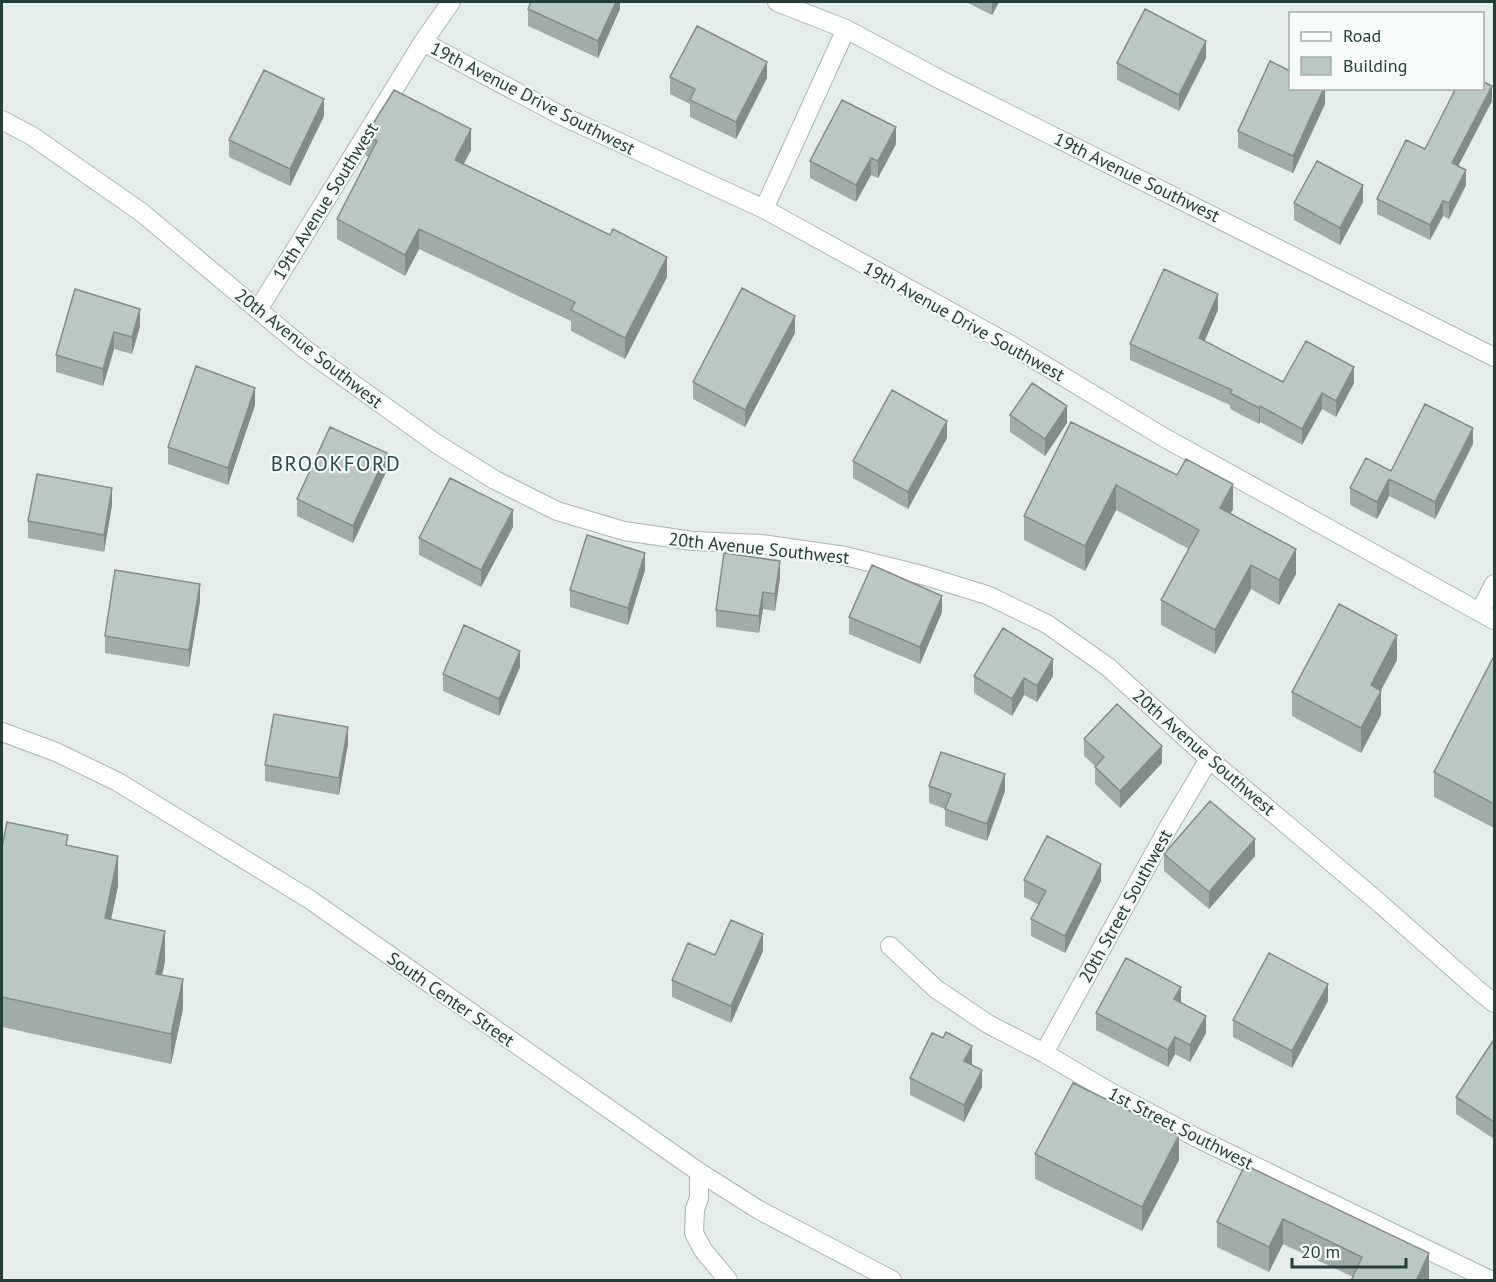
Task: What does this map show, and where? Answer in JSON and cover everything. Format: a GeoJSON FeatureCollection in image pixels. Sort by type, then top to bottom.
{"type":"FeatureCollection","features":[{"type":"Feature","properties":{"kind":"street","name":"19th Avenue Southwest"},"geometry":{"type":"LineString","coordinates":[[258,310],[423,42],[451,2]]}},
{"type":"Feature","properties":{"kind":"street","name":"19th Avenue Southwest"},"geometry":{"type":"LineString","coordinates":[[777,2],[846,29],[939,79],[1494,357]]}},
{"type":"Feature","properties":{"kind":"street"},"geometry":{"type":"LineString","coordinates":[[764,209],[846,29]]}},
{"type":"Feature","properties":{"kind":"street","name":"19th Avenue Drive Southwest"},"geometry":{"type":"LineString","coordinates":[[423,42],[562,116],[764,209],[1011,345],[1165,438],[1487,616]]}},
{"type":"Feature","properties":{"kind":"street","name":"20th Avenue Southwest"},"geometry":{"type":"LineString","coordinates":[[2,120],[32,136],[141,212],[306,350],[437,444],[495,480],[557,511],[624,531],[693,541],[761,544],[845,556],[922,575],[987,595],[1047,624],[1108,667],[1209,759],[1494,1003]]}},
{"type":"Feature","properties":{"kind":"street"},"geometry":{"type":"LineString","coordinates":[[1487,616],[1494,584]]}},
{"type":"Feature","properties":{"kind":"street","name":"South Center Street"},"geometry":{"type":"LineString","coordinates":[[2,732],[56,752],[118,782],[309,899],[699,1172],[759,1210],[892,1281]]}},
{"type":"Feature","properties":{"kind":"street","name":"20th Street Southwest"},"geometry":{"type":"LineString","coordinates":[[1044,1053],[1168,828],[1209,759]]}},
{"type":"Feature","properties":{"kind":"street","name":"1st Street Southwest"},"geometry":{"type":"LineString","coordinates":[[890,946],[936,989],[988,1024],[1197,1137],[1490,1281]]}},
{"type":"Feature","properties":{"kind":"street"},"geometry":{"type":"LineString","coordinates":[[699,1172],[699,1198],[695,1209],[694,1233],[703,1250],[728,1281]]}},
{"type":"Feature","properties":{"kind":"building"},"geometry":{"type":"Polygon","coordinates":[[[531,2],[616,2],[598,41],[528,9],[531,2]]]}},
{"type":"Feature","properties":{"kind":"building"},"geometry":{"type":"Polygon","coordinates":[[[1145,9],[1206,41],[1179,95],[1117,63],[1145,9]]]}},
{"type":"Feature","properties":{"kind":"building"},"geometry":{"type":"Polygon","coordinates":[[[697,26],[767,62],[736,122],[690,100],[695,89],[670,77],[697,26]]]}},
{"type":"Feature","properties":{"kind":"building"},"geometry":{"type":"Polygon","coordinates":[[[1270,61],[1289,70],[1289,90],[1323,90],[1293,156],[1238,131],[1270,61]]]}},
{"type":"Feature","properties":{"kind":"building"},"geometry":{"type":"Polygon","coordinates":[[[264,70],[324,99],[290,169],[229,140],[264,70]]]}},
{"type":"Feature","properties":{"kind":"building"},"geometry":{"type":"Polygon","coordinates":[[[1484,82],[1492,86],[1452,163],[1466,170],[1449,203],[1443,201],[1430,225],[1377,199],[1406,140],[1425,149],[1455,90],[1484,90],[1484,82]]]}},
{"type":"Feature","properties":{"kind":"building"},"geometry":{"type":"Polygon","coordinates":[[[394,90],[471,129],[455,160],[610,235],[613,229],[667,257],[625,338],[571,310],[575,302],[419,229],[405,255],[337,219],[377,141],[366,135],[394,90]]]}},
{"type":"Feature","properties":{"kind":"building"},"geometry":{"type":"Polygon","coordinates":[[[842,100],[896,127],[878,161],[871,158],[856,185],[810,161],[842,100]]]}},
{"type":"Feature","properties":{"kind":"building"},"geometry":{"type":"Polygon","coordinates":[[[1317,161],[1363,185],[1340,228],[1294,203],[1317,161]]]}},
{"type":"Feature","properties":{"kind":"building"},"geometry":{"type":"Polygon","coordinates":[[[1164,269],[1218,294],[1199,338],[1283,382],[1306,341],[1354,367],[1336,401],[1322,393],[1302,429],[1230,393],[1232,390],[1130,344],[1164,269]]]}},
{"type":"Feature","properties":{"kind":"building"},"geometry":{"type":"Polygon","coordinates":[[[742,288],[795,316],[745,410],[693,382],[742,288]]]}},
{"type":"Feature","properties":{"kind":"building"},"geometry":{"type":"Polygon","coordinates":[[[75,289],[140,309],[132,337],[114,332],[103,369],[56,355],[75,289]]]}},
{"type":"Feature","properties":{"kind":"building"},"geometry":{"type":"Polygon","coordinates":[[[196,366],[255,388],[228,468],[168,447],[196,366]]]}},
{"type":"Feature","properties":{"kind":"building"},"geometry":{"type":"Polygon","coordinates":[[[1032,383],[1067,406],[1045,439],[1010,415],[1032,383]]]}},
{"type":"Feature","properties":{"kind":"building"},"geometry":{"type":"Polygon","coordinates":[[[892,390],[947,421],[908,492],[853,461],[892,390]]]}},
{"type":"Feature","properties":{"kind":"building"},"geometry":{"type":"Polygon","coordinates":[[[1425,404],[1473,428],[1435,502],[1389,479],[1377,502],[1350,488],[1366,458],[1391,471],[1425,404]]]}},
{"type":"Feature","properties":{"kind":"building"},"geometry":{"type":"Polygon","coordinates":[[[1071,422],[1177,475],[1186,459],[1233,484],[1220,508],[1296,549],[1279,580],[1251,565],[1215,630],[1161,600],[1199,530],[1116,485],[1085,546],[1024,516],[1071,422]]]}},
{"type":"Feature","properties":{"kind":"building"},"geometry":{"type":"Polygon","coordinates":[[[330,427],[387,453],[353,526],[297,499],[330,427]]]}},
{"type":"Feature","properties":{"kind":"building"},"geometry":{"type":"Polygon","coordinates":[[[37,474],[112,488],[104,535],[28,521],[37,474]]]}},
{"type":"Feature","properties":{"kind":"building"},"geometry":{"type":"Polygon","coordinates":[[[450,478],[513,510],[481,570],[419,538],[450,478]]]}},
{"type":"Feature","properties":{"kind":"building"},"geometry":{"type":"Polygon","coordinates":[[[587,535],[645,553],[628,608],[570,590],[587,535]]]}},
{"type":"Feature","properties":{"kind":"building"},"geometry":{"type":"Polygon","coordinates":[[[724,553],[780,561],[775,594],[763,592],[759,616],[716,610],[724,553]]]}},
{"type":"Feature","properties":{"kind":"building"},"geometry":{"type":"Polygon","coordinates":[[[872,565],[942,596],[920,647],[849,617],[872,565]]]}},
{"type":"Feature","properties":{"kind":"building"},"geometry":{"type":"Polygon","coordinates":[[[115,570],[200,584],[189,650],[105,636],[115,570]]]}},
{"type":"Feature","properties":{"kind":"building"},"geometry":{"type":"Polygon","coordinates":[[[1339,604],[1397,635],[1371,685],[1381,691],[1361,728],[1292,692],[1339,604]]]}},
{"type":"Feature","properties":{"kind":"building"},"geometry":{"type":"Polygon","coordinates":[[[464,625],[520,651],[499,699],[443,674],[464,625]]]}},
{"type":"Feature","properties":{"kind":"building"},"geometry":{"type":"Polygon","coordinates":[[[1003,628],[1053,659],[1037,686],[1024,678],[1012,699],[974,676],[1003,628]]]}},
{"type":"Feature","properties":{"kind":"building"},"geometry":{"type":"Polygon","coordinates":[[[1494,656],[1494,804],[1434,772],[1494,656]]]}},
{"type":"Feature","properties":{"kind":"building"},"geometry":{"type":"Polygon","coordinates":[[[1117,704],[1162,746],[1120,791],[1095,767],[1104,757],[1084,739],[1117,704]]]}},
{"type":"Feature","properties":{"kind":"building"},"geometry":{"type":"Polygon","coordinates":[[[274,714],[348,727],[339,778],[265,765],[274,714]]]}},
{"type":"Feature","properties":{"kind":"building"},"geometry":{"type":"Polygon","coordinates":[[[941,752],[1005,774],[987,824],[945,809],[951,794],[929,786],[941,752]]]}},
{"type":"Feature","properties":{"kind":"building"},"geometry":{"type":"Polygon","coordinates":[[[1210,801],[1255,839],[1209,892],[1164,854],[1210,801]]]}},
{"type":"Feature","properties":{"kind":"building"},"geometry":{"type":"Polygon","coordinates":[[[7,822],[68,835],[66,845],[118,856],[105,918],[165,931],[156,974],[183,979],[171,1034],[2,997],[2,847],[7,822]]]}},
{"type":"Feature","properties":{"kind":"building"},"geometry":{"type":"Polygon","coordinates":[[[1047,836],[1101,864],[1065,936],[1031,919],[1046,891],[1024,880],[1047,836]]]}},
{"type":"Feature","properties":{"kind":"building"},"geometry":{"type":"Polygon","coordinates":[[[731,920],[763,934],[731,1006],[672,980],[688,943],[715,955],[731,920]]]}},
{"type":"Feature","properties":{"kind":"building"},"geometry":{"type":"Polygon","coordinates":[[[1269,953],[1328,984],[1292,1051],[1233,1020],[1269,953]]]}},
{"type":"Feature","properties":{"kind":"building"},"geometry":{"type":"Polygon","coordinates":[[[1126,958],[1181,987],[1174,999],[1206,1016],[1190,1045],[1175,1037],[1168,1050],[1096,1013],[1126,958]]]}},
{"type":"Feature","properties":{"kind":"building"},"geometry":{"type":"Polygon","coordinates":[[[946,1032],[972,1046],[964,1061],[982,1070],[964,1105],[910,1078],[932,1033],[943,1038],[946,1032]]]}},
{"type":"Feature","properties":{"kind":"building"},"geometry":{"type":"Polygon","coordinates":[[[1494,1042],[1494,1122],[1456,1097],[1494,1042]]]}},
{"type":"Feature","properties":{"kind":"building"},"geometry":{"type":"Polygon","coordinates":[[[1073,1083],[1179,1135],[1142,1207],[1035,1154],[1073,1083]]]}},
{"type":"Feature","properties":{"kind":"building"},"geometry":{"type":"Polygon","coordinates":[[[1245,1165],[1429,1253],[1416,1281],[1351,1281],[1362,1257],[1283,1219],[1269,1247],[1217,1222],[1245,1165]]]}},
{"type":"Feature","properties":{"kind":"district","name":"BROOKFORD"},"geometry":{"type":"Point","coordinates":[336,463]}}]}
